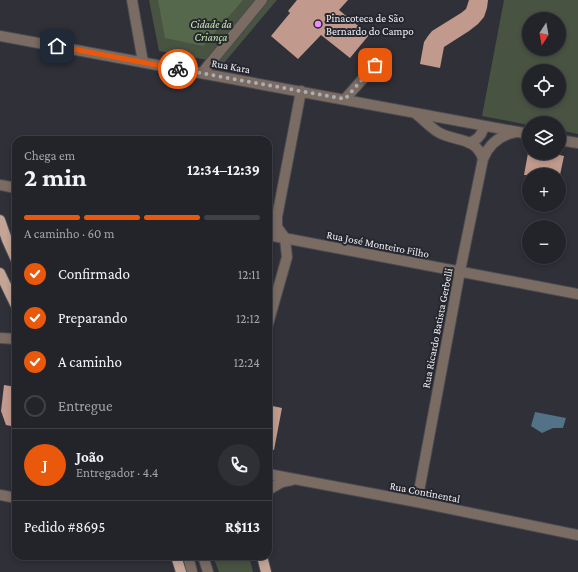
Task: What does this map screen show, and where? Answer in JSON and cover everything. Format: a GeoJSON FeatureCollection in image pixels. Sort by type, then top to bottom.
{"type":"FeatureCollection","features":[{"type":"Feature","properties":{"kind":"main road"},"geometry":{"type":"LineString","coordinates":[[0,220],[12,251]]}},
{"type":"Feature","properties":{"kind":"main road"},"geometry":{"type":"LineString","coordinates":[[0,273],[12,298]]}},
{"type":"Feature","properties":{"kind":"main road"},"geometry":{"type":"LineString","coordinates":[[177,560],[181,572]]}},
{"type":"Feature","properties":{"kind":"main road"},"geometry":{"type":"LineString","coordinates":[[263,560],[266,572]]}},
{"type":"Feature","properties":{"kind":"street"},"geometry":{"type":"LineString","coordinates":[[132,0],[143,62]]}},
{"type":"Feature","properties":{"kind":"street"},"geometry":{"type":"LineString","coordinates":[[202,73],[262,0]]}},
{"type":"Feature","properties":{"kind":"street","name":"Rua Kara"},"geometry":{"type":"LineString","coordinates":[[0,36],[522,133]]}},
{"type":"Feature","properties":{"kind":"street"},"geometry":{"type":"LineString","coordinates":[[345,99],[375,65]]}},
{"type":"Feature","properties":{"kind":"street"},"geometry":{"type":"LineString","coordinates":[[272,309],[286,257],[285,238],[277,227],[277,217],[301,91]]}},
{"type":"Feature","properties":{"kind":"street","name":"Rua Kara"},"geometry":{"type":"LineString","coordinates":[[411,112],[425,120],[438,132],[469,142]]}},
{"type":"Feature","properties":{"kind":"street"},"geometry":{"type":"LineString","coordinates":[[469,142],[475,141],[479,137],[484,126]]}},
{"type":"Feature","properties":{"kind":"street","name":"Rua Ricardo Batista Gerbelli"},"geometry":{"type":"LineString","coordinates":[[417,502],[460,271],[483,159],[485,153],[498,138],[517,132]]}},
{"type":"Feature","properties":{"kind":"street"},"geometry":{"type":"LineString","coordinates":[[566,141],[578,144]]}},
{"type":"Feature","properties":{"kind":"street"},"geometry":{"type":"LineString","coordinates":[[469,142],[479,151],[483,159]]}},
{"type":"Feature","properties":{"kind":"street"},"geometry":{"type":"LineString","coordinates":[[0,185],[12,187]]}},
{"type":"Feature","properties":{"kind":"street","name":"Rua José Monteiro Filho"},"geometry":{"type":"LineString","coordinates":[[272,236],[578,294]]}},
{"type":"Feature","properties":{"kind":"street"},"geometry":{"type":"LineString","coordinates":[[0,338],[12,339]]}},
{"type":"Feature","properties":{"kind":"street","name":"Rua Continental"},"geometry":{"type":"LineString","coordinates":[[272,475],[417,502],[578,535]]}},
{"type":"Feature","properties":{"kind":"street"},"geometry":{"type":"LineString","coordinates":[[272,488],[282,482],[298,480]]}},
{"type":"Feature","properties":{"kind":"street"},"geometry":{"type":"LineString","coordinates":[[0,495],[12,497]]}},
{"type":"Feature","properties":{"kind":"street"},"geometry":{"type":"LineString","coordinates":[[189,560],[192,572]]}},
{"type":"Feature","properties":{"kind":"street"},"geometry":{"type":"LineString","coordinates":[[205,560],[208,572]]}},
{"type":"Feature","properties":{"kind":"green space","name":"Cidade da Criança"},"geometry":{"type":"Polygon","coordinates":[[[149,0],[277,0],[224,63],[159,51],[149,0]]]}},
{"type":"Feature","properties":{"kind":"green space"},"geometry":{"type":"Polygon","coordinates":[[[158,0],[243,0],[203,46],[165,38],[158,0]]]}},
{"type":"Feature","properties":{"kind":"green space"},"geometry":{"type":"Polygon","coordinates":[[[504,0],[578,0],[578,134],[566,131],[566,116],[522,116],[522,124],[482,116],[504,0]]]}},
{"type":"Feature","properties":{"kind":"green space"},"geometry":{"type":"Polygon","coordinates":[[[214,560],[250,560],[253,572],[219,572],[214,560]]]}},
{"type":"Feature","properties":{"kind":"water"},"geometry":{"type":"Polygon","coordinates":[[[535,412],[566,418],[563,428],[553,428],[542,433],[531,426],[535,412]]]}},
{"type":"Feature","properties":{"kind":"building","name":"Pinacoteca de São Bernardo do Campo"},"geometry":{"type":"Polygon","coordinates":[[[297,0],[348,0],[339,10],[369,35],[350,58],[321,35],[298,59],[271,36],[290,13],[288,11],[297,0]]]}},
{"type":"Feature","properties":{"kind":"building"},"geometry":{"type":"Polygon","coordinates":[[[469,0],[488,0],[484,17],[469,31],[444,47],[440,68],[420,64],[424,42],[428,36],[432,31],[466,9],[469,0]]]}},
{"type":"Feature","properties":{"kind":"building"},"geometry":{"type":"Polygon","coordinates":[[[527,160],[563,160],[561,168],[525,168],[527,160]]]}},
{"type":"Feature","properties":{"kind":"building"},"geometry":{"type":"Polygon","coordinates":[[[4,385],[12,386],[12,426],[6,425],[1,411],[4,385]]]}},
{"type":"Feature","properties":{"kind":"building"},"geometry":{"type":"Polygon","coordinates":[[[272,406],[282,408],[274,450],[272,450],[272,406]]]}},
{"type":"Feature","properties":{"kind":"way so far"},"geometry":{"type":"LineString","coordinates":[[178,69],[345,99],[375,65]]}},
{"type":"Feature","properties":{"kind":"place","name":"Pinacoteca de São Bernardo do Campo"},"geometry":{"type":"Point","coordinates":[318,24]}},
{"type":"Feature","properties":{"kind":"route"},"geometry":{"type":"LineString","coordinates":[[57,46],[178,69]]}}]}
